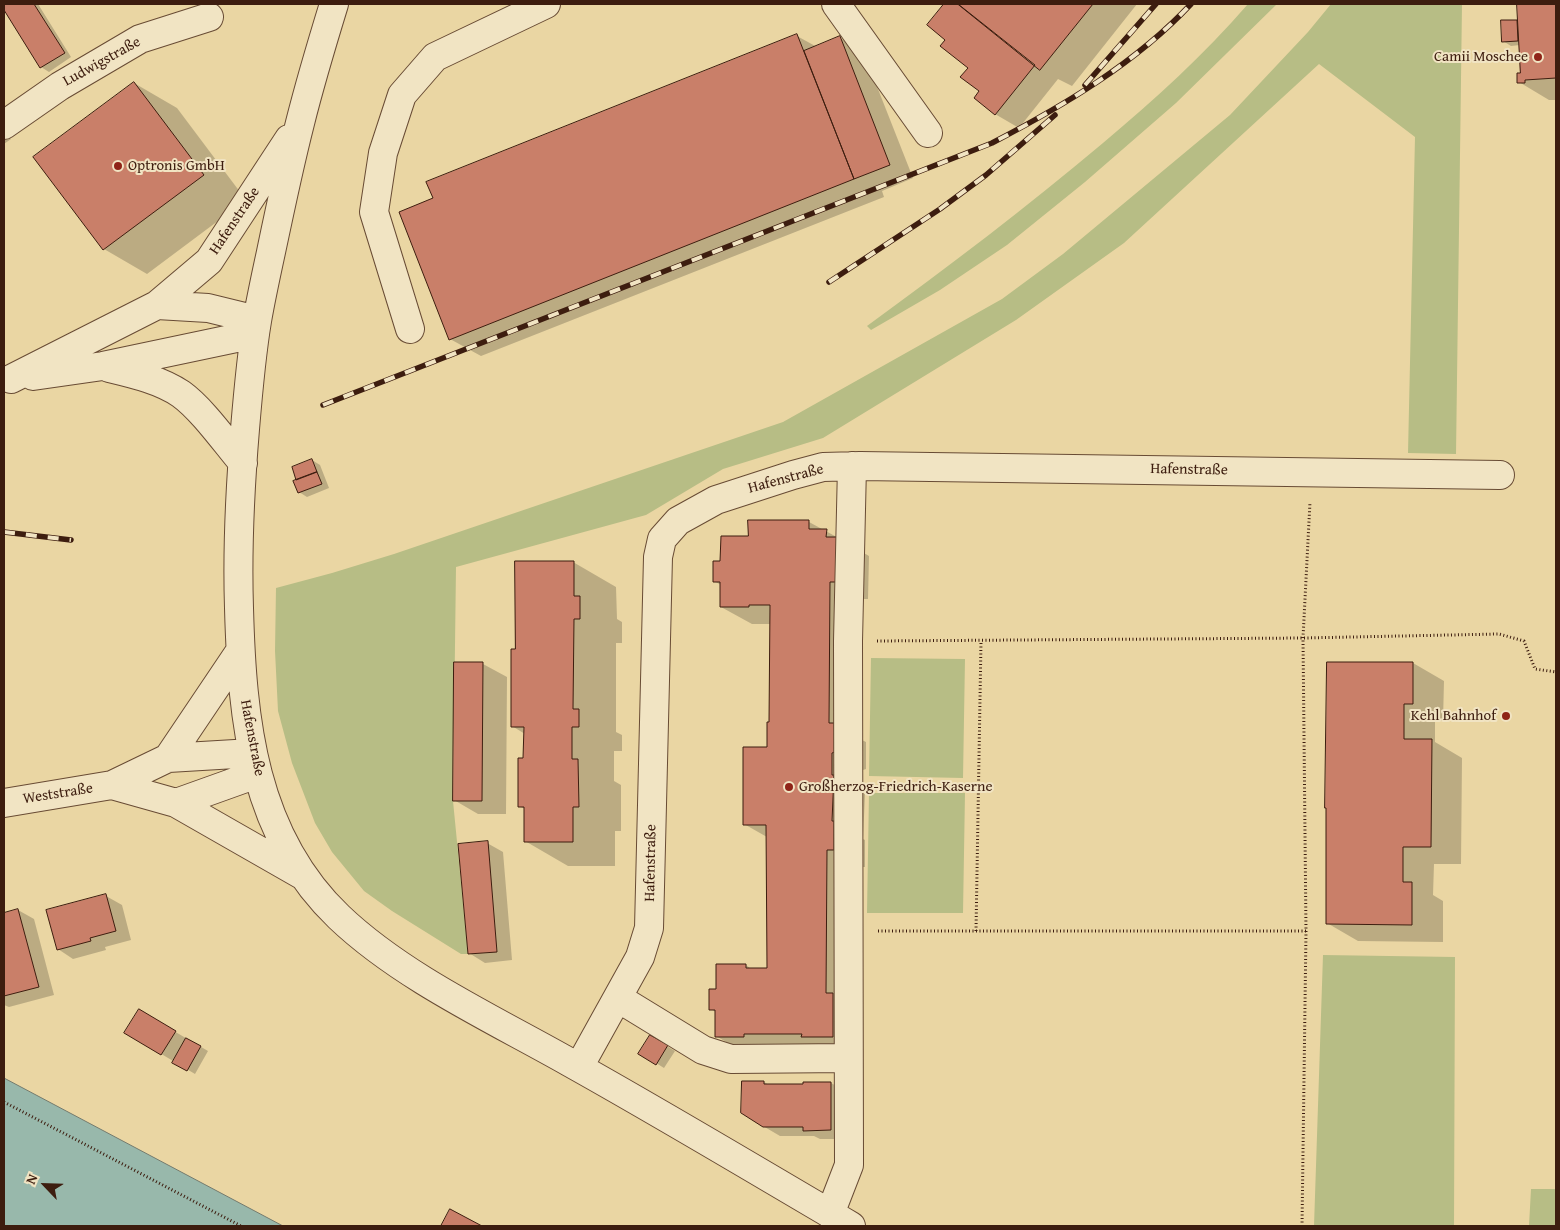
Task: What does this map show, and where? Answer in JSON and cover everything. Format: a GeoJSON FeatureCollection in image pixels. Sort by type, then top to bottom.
{"type":"FeatureCollection","features":[{"type":"Feature","properties":{"kind":"street","name":"Hafenstraße"},"geometry":{"type":"LineString","coordinates":[[334,4],[300,123],[256,327],[242,463],[238,551],[240,651],[245,710],[255,764],[271,815],[302,875],[336,914],[370,944],[406,969],[455,998],[578,1067],[841,1220]]}},
{"type":"Feature","properties":{"kind":"street"},"geometry":{"type":"LineString","coordinates":[[410,329],[374,212],[383,154],[402,95],[435,58],[546,4]]}},
{"type":"Feature","properties":{"kind":"street"},"geometry":{"type":"LineString","coordinates":[[836,4],[928,133]]}},
{"type":"Feature","properties":{"kind":"street","name":"Ludwigstraße"},"geometry":{"type":"LineString","coordinates":[[4,125],[60,86],[140,39],[209,17]]}},
{"type":"Feature","properties":{"kind":"street","name":"Hafenstraße"},"geometry":{"type":"LineString","coordinates":[[8,379],[156,306],[209,261],[300,123]]}},
{"type":"Feature","properties":{"kind":"street","name":"Hafenstraße"},"geometry":{"type":"LineString","coordinates":[[156,306],[208,308],[256,327]]}},
{"type":"Feature","properties":{"kind":"street","name":"Hafenstraße"},"geometry":{"type":"LineString","coordinates":[[8,379],[103,366],[256,327]]}},
{"type":"Feature","properties":{"kind":"street","name":"Hafenstraße"},"geometry":{"type":"LineString","coordinates":[[103,366],[149,378],[181,395],[206,419],[242,463]]}},
{"type":"Feature","properties":{"kind":"street"},"geometry":{"type":"LineString","coordinates":[[841,1220],[849,1164],[848,641],[852,466]]}},
{"type":"Feature","properties":{"kind":"street","name":"Hafenstraße"},"geometry":{"type":"LineString","coordinates":[[578,1067],[640,957],[649,928],[658,557],[662,540],[678,521],[716,500],[823,467],[1500,474]]}},
{"type":"Feature","properties":{"kind":"street"},"geometry":{"type":"LineString","coordinates":[[168,758],[240,651]]}},
{"type":"Feature","properties":{"kind":"street"},"geometry":{"type":"LineString","coordinates":[[112,785],[168,758],[255,764]]}},
{"type":"Feature","properties":{"kind":"street"},"geometry":{"type":"LineString","coordinates":[[176,803],[255,764]]}},
{"type":"Feature","properties":{"kind":"street"},"geometry":{"type":"LineString","coordinates":[[112,785],[176,803],[302,875]]}},
{"type":"Feature","properties":{"kind":"street","name":"Weststraße"},"geometry":{"type":"LineString","coordinates":[[4,803],[112,785]]}},
{"type":"Feature","properties":{"kind":"street"},"geometry":{"type":"LineString","coordinates":[[618,998],[703,1050],[731,1059],[848,1058]]}},
{"type":"Feature","properties":{"kind":"path"},"geometry":{"type":"LineString","coordinates":[[1302,1226],[1306,931],[1303,638],[1311,472]]}},
{"type":"Feature","properties":{"kind":"path"},"geometry":{"type":"LineString","coordinates":[[848,641],[1303,638],[1499,634],[1524,641],[1535,669],[1556,672]]}},
{"type":"Feature","properties":{"kind":"path"},"geometry":{"type":"LineString","coordinates":[[976,931],[981,641]]}},
{"type":"Feature","properties":{"kind":"path"},"geometry":{"type":"LineString","coordinates":[[848,786],[978,789]]}},
{"type":"Feature","properties":{"kind":"path"},"geometry":{"type":"LineString","coordinates":[[848,932],[1306,931]]}},
{"type":"Feature","properties":{"kind":"path"},"geometry":{"type":"LineString","coordinates":[[4,1102],[241,1226]]}},
{"type":"Feature","properties":{"kind":"green space"},"geometry":{"type":"Polygon","coordinates":[[[1248,4],[1277,4],[1176,103],[1085,182],[1007,245],[940,290],[871,330],[867,326],[987,236],[1103,143],[1178,76],[1248,4]]]}},
{"type":"Feature","properties":{"kind":"green space"},"geometry":{"type":"Polygon","coordinates":[[[1331,4],[1462,4],[1456,454],[1408,453],[1415,137],[1319,64],[1124,243],[1016,320],[823,438],[723,469],[646,515],[456,567],[453,801],[468,954],[461,954],[392,911],[364,891],[332,852],[315,823],[292,763],[278,711],[275,651],[276,588],[394,554],[783,422],[1002,299],[1063,254],[1230,115],[1308,32],[1331,4]]]}},
{"type":"Feature","properties":{"kind":"green space"},"geometry":{"type":"Polygon","coordinates":[[[871,658],[965,659],[963,778],[869,776],[871,658]]]}},
{"type":"Feature","properties":{"kind":"green space"},"geometry":{"type":"Polygon","coordinates":[[[869,793],[965,793],[963,913],[867,913],[869,793]]]}},
{"type":"Feature","properties":{"kind":"green space"},"geometry":{"type":"Polygon","coordinates":[[[1323,955],[1455,957],[1454,1226],[1314,1226],[1323,955]]]}},
{"type":"Feature","properties":{"kind":"green space"},"geometry":{"type":"Polygon","coordinates":[[[1531,1189],[1556,1189],[1556,1226],[1529,1226],[1531,1189]]]}},
{"type":"Feature","properties":{"kind":"shaded area"},"geometry":{"type":"Polygon","coordinates":[[[4,1078],[283,1226],[4,1226],[4,1078]]]}},
{"type":"Feature","properties":{"kind":"building"},"geometry":{"type":"Polygon","coordinates":[[[4,4],[34,4],[65,53],[40,68],[4,10],[4,4]]]}},
{"type":"Feature","properties":{"kind":"building"},"geometry":{"type":"Polygon","coordinates":[[[944,4],[958,4],[1035,65],[995,115],[974,98],[979,91],[960,77],[968,68],[940,46],[945,40],[927,25],[944,4]]]}},
{"type":"Feature","properties":{"kind":"building"},"geometry":{"type":"Polygon","coordinates":[[[958,4],[1093,4],[1040,70],[958,4]]]}},
{"type":"Feature","properties":{"kind":"building","name":"Camii Moschee"},"geometry":{"type":"Polygon","coordinates":[[[1517,4],[1556,4],[1556,78],[1525,80],[1525,83],[1517,83],[1517,73],[1520,73],[1517,4]]]}},
{"type":"Feature","properties":{"kind":"building"},"geometry":{"type":"Polygon","coordinates":[[[1501,20],[1517,20],[1518,41],[1502,42],[1501,20]]]}},
{"type":"Feature","properties":{"kind":"building"},"geometry":{"type":"Polygon","coordinates":[[[797,34],[854,179],[449,340],[399,212],[433,198],[426,182],[797,34]]]}},
{"type":"Feature","properties":{"kind":"building"},"geometry":{"type":"Polygon","coordinates":[[[840,36],[890,165],[854,179],[804,51],[840,36]]]}},
{"type":"Feature","properties":{"kind":"building","name":"Optronis GmbH"},"geometry":{"type":"Polygon","coordinates":[[[134,82],[204,175],[103,250],[33,157],[134,82]]]}},
{"type":"Feature","properties":{"kind":"building"},"geometry":{"type":"Polygon","coordinates":[[[312,459],[317,472],[296,480],[292,467],[312,459]]]}},
{"type":"Feature","properties":{"kind":"building"},"geometry":{"type":"Polygon","coordinates":[[[317,472],[322,484],[298,493],[293,481],[317,472]]]}},
{"type":"Feature","properties":{"kind":"building","name":"Großherzog-Friedrich-Kaserne"},"geometry":{"type":"Polygon","coordinates":[[[748,520],[809,520],[809,529],[827,529],[826,537],[838,537],[838,582],[830,582],[829,723],[835,723],[835,752],[832,753],[832,775],[834,775],[832,821],[834,821],[834,850],[827,850],[826,993],[833,993],[833,1037],[801,1037],[802,1034],[744,1034],[744,1037],[715,1037],[715,1010],[709,1010],[709,989],[716,989],[716,964],[746,964],[746,968],[767,968],[766,825],[743,825],[743,747],[767,747],[770,605],[720,607],[720,582],[713,582],[713,561],[720,561],[721,536],[748,536],[748,520]]]}},
{"type":"Feature","properties":{"kind":"building"},"geometry":{"type":"Polygon","coordinates":[[[515,561],[574,561],[574,596],[580,596],[580,619],[574,619],[573,709],[579,709],[579,727],[572,727],[572,759],[578,759],[579,807],[573,807],[573,842],[524,842],[524,807],[518,807],[518,758],[523,758],[524,727],[511,727],[511,649],[515,649],[515,561]]]}},
{"type":"Feature","properties":{"kind":"building"},"geometry":{"type":"Polygon","coordinates":[[[454,662],[483,662],[482,801],[453,801],[454,662]]]}},
{"type":"Feature","properties":{"kind":"building"},"geometry":{"type":"Polygon","coordinates":[[[1327,662],[1413,662],[1413,704],[1404,704],[1404,739],[1432,739],[1431,847],[1403,847],[1403,882],[1412,882],[1412,925],[1326,924],[1327,662]]]}},
{"type":"Feature","properties":{"kind":"building"},"geometry":{"type":"Polygon","coordinates":[[[488,841],[497,952],[468,954],[458,844],[488,841]]]}},
{"type":"Feature","properties":{"kind":"building"},"geometry":{"type":"Polygon","coordinates":[[[106,894],[116,931],[90,938],[91,941],[57,950],[46,910],[106,894]]]}},
{"type":"Feature","properties":{"kind":"building"},"geometry":{"type":"Polygon","coordinates":[[[18,909],[39,987],[4,996],[4,913],[18,909]]]}},
{"type":"Feature","properties":{"kind":"building"},"geometry":{"type":"Polygon","coordinates":[[[139,1009],[176,1031],[161,1055],[124,1033],[139,1009]]]}},
{"type":"Feature","properties":{"kind":"building"},"geometry":{"type":"Polygon","coordinates":[[[650,1035],[668,1045],[656,1065],[638,1054],[650,1035]]]}},
{"type":"Feature","properties":{"kind":"building"},"geometry":{"type":"Polygon","coordinates":[[[186,1038],[201,1046],[187,1071],[172,1063],[186,1038]]]}},
{"type":"Feature","properties":{"kind":"building"},"geometry":{"type":"Polygon","coordinates":[[[742,1081],[764,1081],[764,1084],[831,1082],[831,1130],[803,1131],[803,1127],[763,1127],[741,1113],[742,1081]]]}},
{"type":"Feature","properties":{"kind":"building"},"geometry":{"type":"Polygon","coordinates":[[[450,1209],[482,1226],[441,1226],[450,1209]]]}},
{"type":"Feature","properties":{"kind":"railway"},"geometry":{"type":"LineString","coordinates":[[1085,85],[1156,4]]}},
{"type":"Feature","properties":{"kind":"railway"},"geometry":{"type":"LineString","coordinates":[[323,405],[992,143],[1072,98],[1123,64],[1170,25],[1191,4]]}},
{"type":"Feature","properties":{"kind":"railway"},"geometry":{"type":"LineString","coordinates":[[829,282],[940,209],[986,175],[1055,115]]}},
{"type":"Feature","properties":{"kind":"railway"},"geometry":{"type":"LineString","coordinates":[[4,532],[71,540]]}},
{"type":"Feature","properties":{"kind":"place","name":"Camii Moschee"},"geometry":{"type":"Point","coordinates":[1538,57]}},
{"type":"Feature","properties":{"kind":"place","name":"Optronis GmbH"},"geometry":{"type":"Point","coordinates":[118,166]}},
{"type":"Feature","properties":{"kind":"place","name":"Kehl Bahnhof"},"geometry":{"type":"Point","coordinates":[1506,716]}},
{"type":"Feature","properties":{"kind":"place","name":"Großherzog-Friedrich-Kaserne"},"geometry":{"type":"Point","coordinates":[789,787]}}]}
